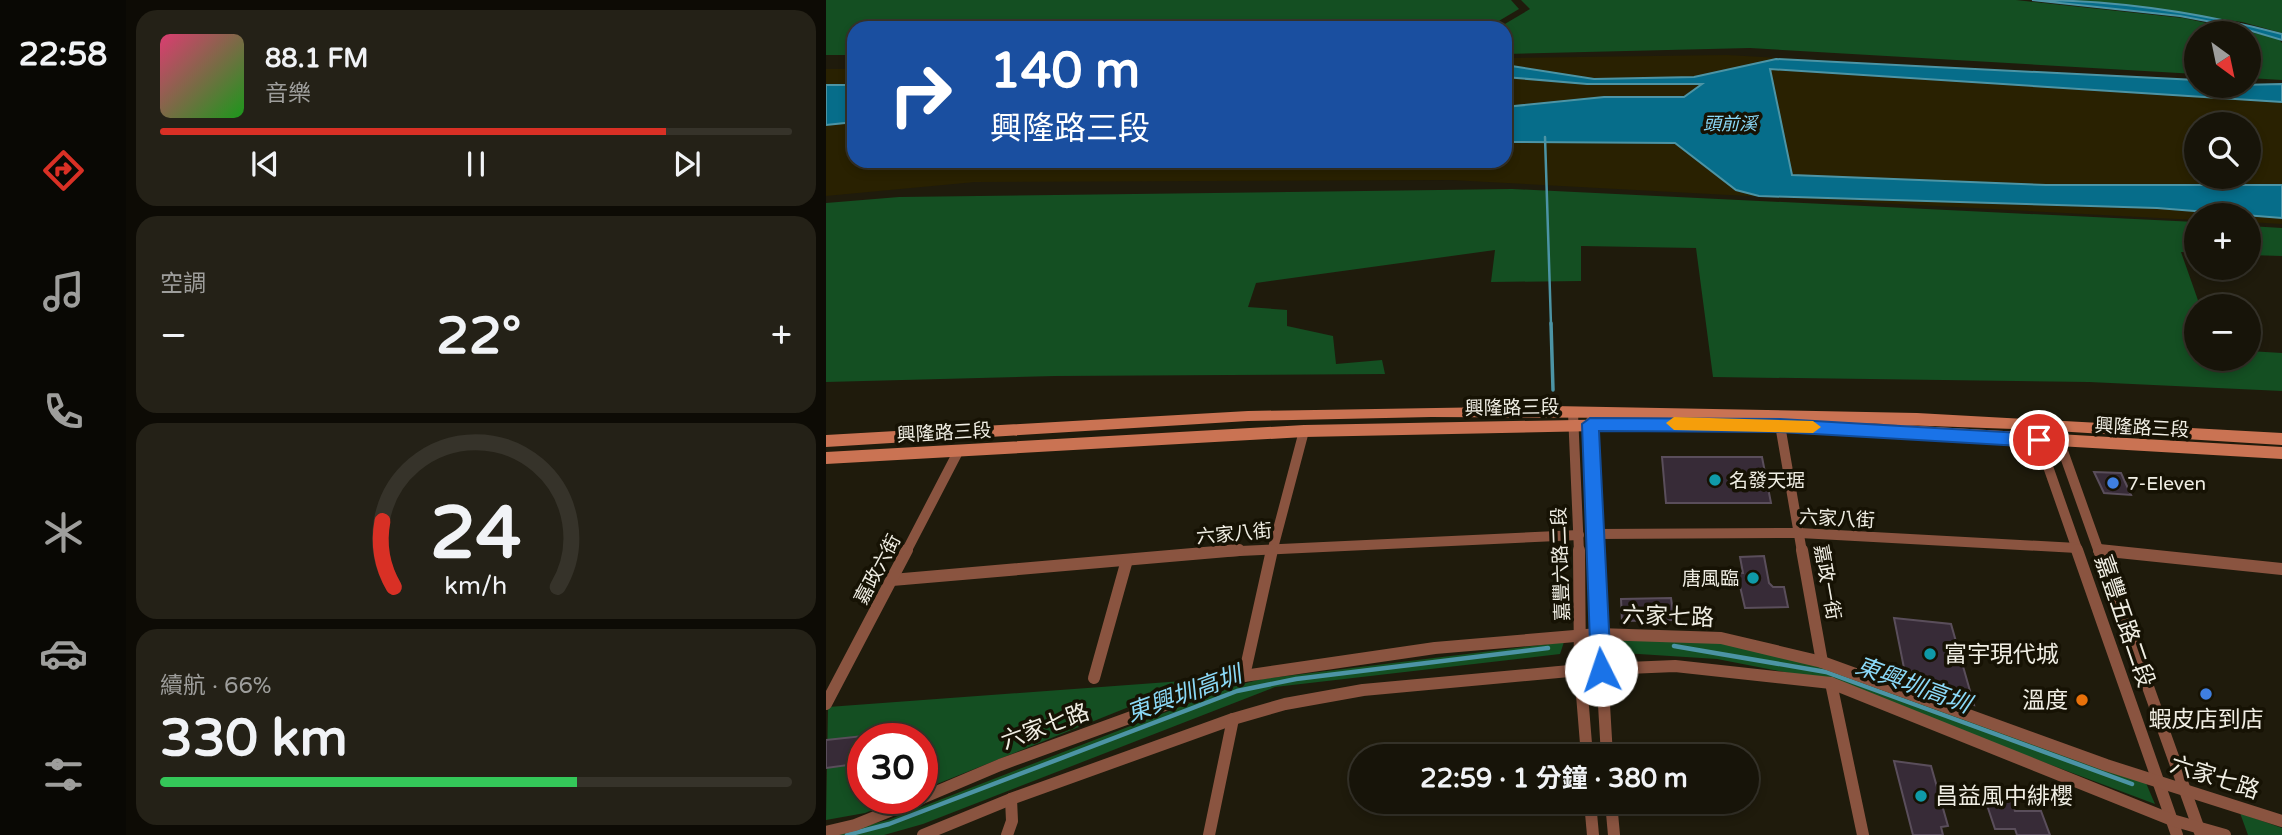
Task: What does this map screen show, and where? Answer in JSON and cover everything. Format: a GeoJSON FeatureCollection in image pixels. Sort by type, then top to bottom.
{"type":"FeatureCollection","features":[{"type":"Feature","properties":{"kind":"street","name":"興隆路三段"},"geometry":{"type":"LineString","coordinates":[[1591,419],[1778,413],[2032,421],[2282,439]]}},
{"type":"Feature","properties":{"kind":"street","name":"興隆路三段"},"geometry":{"type":"LineString","coordinates":[[826,441],[1207,417],[1591,419],[1780,425],[2282,453]]}},
{"type":"Feature","properties":{"kind":"street","name":"興隆路三段"},"geometry":{"type":"LineString","coordinates":[[826,458],[1573,419]]}},
{"type":"Feature","properties":{"kind":"street","name":"嘉豐六路二段"},"geometry":{"type":"LineString","coordinates":[[1573,419],[1579,535],[1580,670],[1586,744]]}},
{"type":"Feature","properties":{"kind":"street","name":"嘉豐六路二段"},"geometry":{"type":"LineString","coordinates":[[1591,419],[1598,634],[1607,744]]}},
{"type":"Feature","properties":{"kind":"street","name":"嘉豐五路二段"},"geometry":{"type":"LineString","coordinates":[[2032,421],[2177,835]]}},
{"type":"Feature","properties":{"kind":"street","name":"嘉豐五路二段"},"geometry":{"type":"LineString","coordinates":[[2053,424],[2200,830]]}},
{"type":"Feature","properties":{"kind":"street","name":"嘉政一街"},"geometry":{"type":"LineString","coordinates":[[1780,425],[1822,662]]}},
{"type":"Feature","properties":{"kind":"street"},"geometry":{"type":"LineString","coordinates":[[1244,676],[1273,547],[1304,431]]}},
{"type":"Feature","properties":{"kind":"street","name":"嘉政六街"},"geometry":{"type":"LineString","coordinates":[[826,704],[959,450]]}},
{"type":"Feature","properties":{"kind":"street","name":"六家八街"},"geometry":{"type":"LineString","coordinates":[[1596,534],[1800,533],[2077,548]]}},
{"type":"Feature","properties":{"kind":"street","name":"六家八街"},"geometry":{"type":"LineString","coordinates":[[892,580],[1273,547],[1579,535]]}},
{"type":"Feature","properties":{"kind":"street"},"geometry":{"type":"LineString","coordinates":[[2099,550],[2282,569]]}},
{"type":"Feature","properties":{"kind":"street"},"geometry":{"type":"LineString","coordinates":[[1094,678],[1127,560]]}},
{"type":"Feature","properties":{"kind":"street","name":"六家七路"},"geometry":{"type":"LineString","coordinates":[[938,791],[1000,765],[1244,676],[1435,648],[1598,634],[1721,638],[1822,662],[2159,782],[2282,821]]}},
{"type":"Feature","properties":{"kind":"street"},"geometry":{"type":"LineString","coordinates":[[923,835],[1011,799],[1233,719],[1285,704],[1363,690],[1580,670],[1675,666],[1831,683],[1867,700],[2172,820],[2225,835]]}},
{"type":"Feature","properties":{"kind":"street"},"geometry":{"type":"LineString","coordinates":[[1831,683],[1863,835]]}},
{"type":"Feature","properties":{"kind":"street"},"geometry":{"type":"LineString","coordinates":[[1209,835],[1233,719]]}},
{"type":"Feature","properties":{"kind":"street"},"geometry":{"type":"LineString","coordinates":[[1007,835],[1012,821],[1011,799]]}},
{"type":"Feature","properties":{"kind":"street","name":"六家七路"},"geometry":{"type":"LineString","coordinates":[[826,832],[855,825],[882,814]]}},
{"type":"Feature","properties":{"kind":"street"},"geometry":{"type":"LineString","coordinates":[[1591,814],[1593,835]]}},
{"type":"Feature","properties":{"kind":"street"},"geometry":{"type":"LineString","coordinates":[[1612,814],[1614,835]]}},
{"type":"Feature","properties":{"kind":"green space"},"geometry":{"type":"Polygon","coordinates":[[[826,0],[1511,0],[1519,9],[1499,21],[847,21],[847,55],[826,55],[826,0]]]}},
{"type":"Feature","properties":{"kind":"green space"},"geometry":{"type":"Polygon","coordinates":[[[1521,0],[2016,0],[2197,21],[2184,21],[2184,73],[1750,48],[1512,54],[1512,21],[1510,21],[1530,9],[1521,0]]]}},
{"type":"Feature","properties":{"kind":"green space"},"geometry":{"type":"Polygon","coordinates":[[[2069,0],[2282,0],[2282,33],[2261,27],[2261,21],[2234,21],[2069,0]]]}},
{"type":"Feature","properties":{"kind":"green space"},"geometry":{"type":"Polygon","coordinates":[[[2261,34],[2278,38],[2282,43],[2282,80],[2261,79],[2261,34]]]}},
{"type":"Feature","properties":{"kind":"green space"},"geometry":{"type":"Polygon","coordinates":[[[1512,189],[2184,221],[2184,252],[2181,252],[2184,280],[2191,280],[2196,294],[2184,294],[2184,371],[2261,371],[2261,352],[2282,353],[2282,391],[2089,382],[1713,377],[1696,248],[1581,246],[1581,281],[1491,282],[1495,250],[1256,283],[1248,307],[1287,310],[1287,326],[1333,336],[1336,364],[1382,360],[1385,374],[1055,376],[826,382],[826,203],[899,197],[1512,189]]]}},
{"type":"Feature","properties":{"kind":"green space"},"geometry":{"type":"Polygon","coordinates":[[[2261,227],[2282,228],[2282,256],[2261,255],[2261,227]]]}},
{"type":"Feature","properties":{"kind":"green space"},"geometry":{"type":"Polygon","coordinates":[[[1622,640],[1721,643],[1823,666],[2146,783],[2155,804],[1825,680],[1717,659],[1623,653],[1622,640]]]}},
{"type":"Feature","properties":{"kind":"green space"},"geometry":{"type":"Polygon","coordinates":[[[1564,642],[1560,654],[1275,687],[923,824],[884,835],[828,835],[903,814],[938,814],[938,801],[1231,687],[1262,679],[1564,642]]]}},
{"type":"Feature","properties":{"kind":"green space"},"geometry":{"type":"Polygon","coordinates":[[[1196,680],[938,784],[938,723],[847,723],[847,814],[859,814],[826,820],[828,707],[1196,680]]]}},
{"type":"Feature","properties":{"kind":"green space"},"geometry":{"type":"Polygon","coordinates":[[[2240,813],[2282,828],[2282,835],[2248,835],[2240,813]]]}},
{"type":"Feature","properties":{"kind":"sand"},"geometry":{"type":"Polygon","coordinates":[[[1727,55],[2184,81],[2184,98],[2261,98],[2261,87],[2282,87],[2282,224],[2261,223],[2261,203],[2184,203],[2184,219],[1451,180],[975,182],[826,196],[826,69],[847,69],[847,168],[1512,168],[1512,58],[1727,55]]]}},
{"type":"Feature","properties":{"kind":"water"},"geometry":{"type":"Polygon","coordinates":[[[2032,0],[2126,5],[2225,21],[2032,0]]]}},
{"type":"Feature","properties":{"kind":"water"},"geometry":{"type":"Polygon","coordinates":[[[2261,29],[2282,34],[2282,40],[2261,34],[2261,29]]]}},
{"type":"Feature","properties":{"kind":"water","name":"頭前溪"},"geometry":{"type":"Polygon","coordinates":[[[1776,59],[2184,79],[2184,96],[1770,69],[1792,175],[2046,185],[2184,185],[2184,189],[2261,189],[2261,185],[2282,185],[2282,218],[2261,216],[2261,203],[2184,203],[2184,210],[1759,196],[1736,190],[1675,143],[1512,142],[1512,106],[1604,97],[1684,97],[1702,84],[1587,84],[1512,78],[1512,66],[1594,79],[1694,77],[1776,59]]]}},
{"type":"Feature","properties":{"kind":"water","name":"頭前溪"},"geometry":{"type":"Polygon","coordinates":[[[2261,84],[2282,84],[2282,102],[2220,98],[2261,98],[2261,84]]]}},
{"type":"Feature","properties":{"kind":"water"},"geometry":{"type":"Polygon","coordinates":[[[826,85],[847,85],[847,123],[826,125],[826,85]]]}},
{"type":"Feature","properties":{"kind":"building","name":"名發天琚"},"geometry":{"type":"Polygon","coordinates":[[[1662,457],[1762,457],[1771,503],[1666,503],[1662,457]]]}},
{"type":"Feature","properties":{"kind":"building","name":"7-Eleven"},"geometry":{"type":"Polygon","coordinates":[[[2094,472],[2121,473],[2131,495],[2104,493],[2094,472]]]}},
{"type":"Feature","properties":{"kind":"building","name":"唐風臨"},"geometry":{"type":"Polygon","coordinates":[[[1764,556],[1769,583],[1773,587],[1784,587],[1788,607],[1745,608],[1737,573],[1743,573],[1740,557],[1764,556]]]}},
{"type":"Feature","properties":{"kind":"building"},"geometry":{"type":"Polygon","coordinates":[[[1671,598],[1674,620],[1622,621],[1621,599],[1671,598]]]}},
{"type":"Feature","properties":{"kind":"building","name":"富宇現代城"},"geometry":{"type":"Polygon","coordinates":[[[1894,618],[1951,624],[1974,705],[1907,683],[1894,618]]]}},
{"type":"Feature","properties":{"kind":"building"},"geometry":{"type":"Polygon","coordinates":[[[847,738],[847,765],[826,768],[826,740],[847,738]]]}},
{"type":"Feature","properties":{"kind":"building","name":"昌益風中緋櫻"},"geometry":{"type":"Polygon","coordinates":[[[1894,761],[1931,766],[1948,826],[1941,827],[1943,835],[1913,835],[1894,761]]]}},
{"type":"Feature","properties":{"kind":"building","name":"昌益風中緋櫻"},"geometry":{"type":"Polygon","coordinates":[[[1984,796],[2010,796],[2015,811],[2041,811],[2050,835],[2017,835],[2015,829],[1995,829],[1984,796]]]}},
{"type":"Feature","properties":{"kind":"waterway"},"geometry":{"type":"LineString","coordinates":[[1545,137],[1551,325]]}},
{"type":"Feature","properties":{"kind":"waterway"},"geometry":{"type":"LineString","coordinates":[[1551,323],[1553,390]]}},
{"type":"Feature","properties":{"kind":"waterway","name":"東興圳高圳"},"geometry":{"type":"LineString","coordinates":[[1674,646],[1826,672],[2132,784]]}},
{"type":"Feature","properties":{"kind":"waterway","name":"東興圳高圳"},"geometry":{"type":"LineString","coordinates":[[847,835],[889,824],[1237,691],[1296,679],[1548,648]]}},
{"type":"Feature","properties":{"kind":"slow traffic"},"geometry":{"type":"LineString","coordinates":[[1674,423],[1813,427]]}},
{"type":"Feature","properties":{"kind":"place","name":"名發天琚"},"geometry":{"type":"Point","coordinates":[1715,480]}},
{"type":"Feature","properties":{"kind":"place","name":"7-Eleven"},"geometry":{"type":"Point","coordinates":[2113,483]}},
{"type":"Feature","properties":{"kind":"place","name":"唐風臨"},"geometry":{"type":"Point","coordinates":[1753,578]}},
{"type":"Feature","properties":{"kind":"place","name":"富宇現代城"},"geometry":{"type":"Point","coordinates":[1930,654]}},
{"type":"Feature","properties":{"kind":"place","name":"蝦皮店到店"},"geometry":{"type":"Point","coordinates":[2206,694]}},
{"type":"Feature","properties":{"kind":"place","name":"溫度"},"geometry":{"type":"Point","coordinates":[2082,700]}},
{"type":"Feature","properties":{"kind":"place","name":"昌益風中緋櫻"},"geometry":{"type":"Point","coordinates":[1921,796]}},
{"type":"Feature","properties":{"kind":"route"},"geometry":{"type":"LineString","coordinates":[[1601,670],[1590,424],[1780,425],[2039,440]]}}]}
